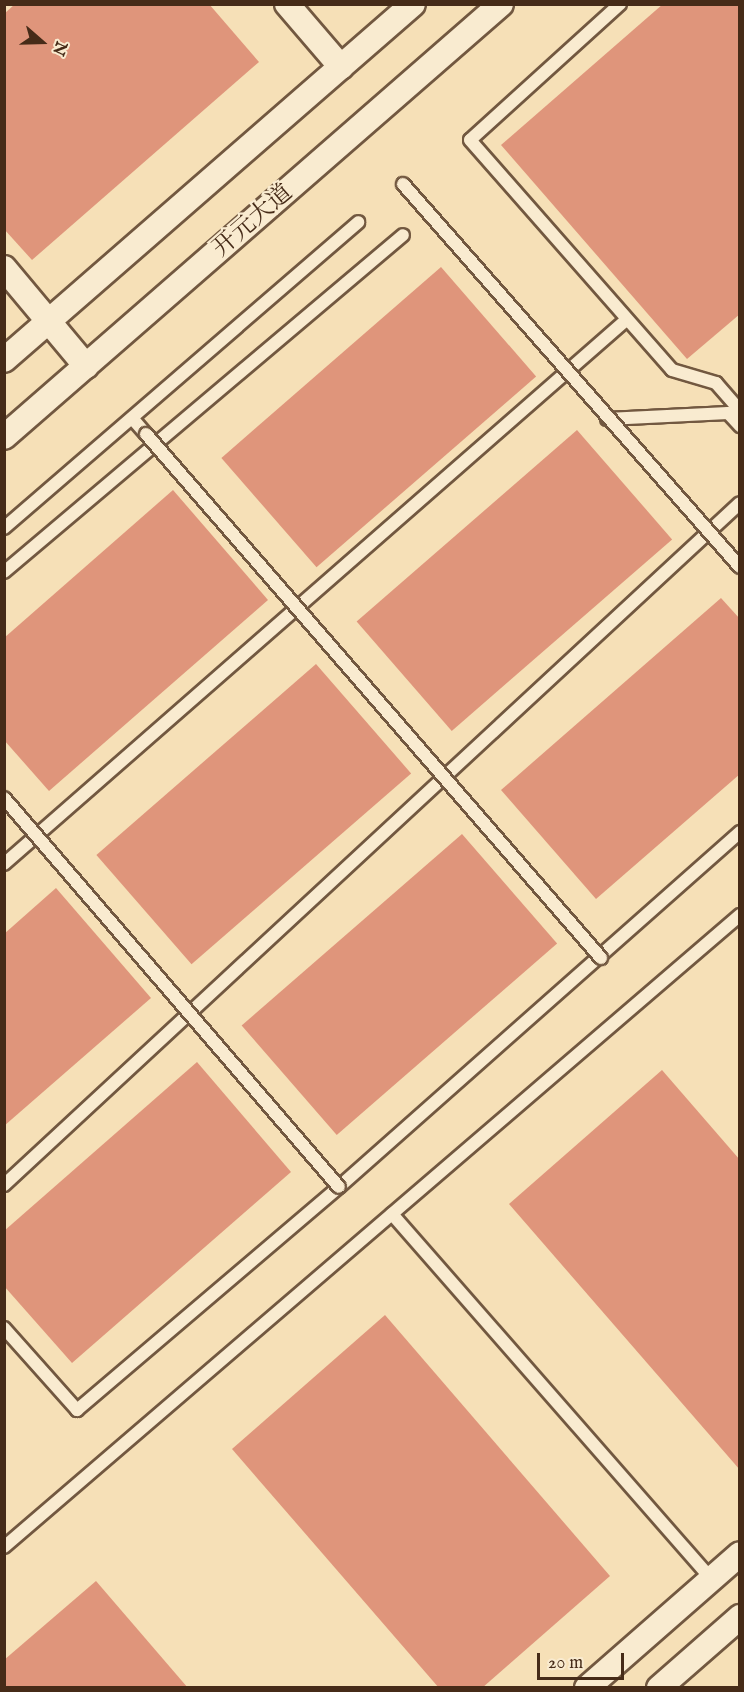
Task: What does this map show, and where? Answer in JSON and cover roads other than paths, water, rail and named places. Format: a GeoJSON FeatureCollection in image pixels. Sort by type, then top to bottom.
{"type":"FeatureCollection","features":[{"type":"Feature","properties":{"kind":"street"},"geometry":{"type":"LineString","coordinates":[[287,4],[341,67]]}},
{"type":"Feature","properties":{"kind":"street"},"geometry":{"type":"LineString","coordinates":[[4,360],[413,4]]}},
{"type":"Feature","properties":{"kind":"street","name":"开元大道"},"geometry":{"type":"LineString","coordinates":[[4,437],[501,4]]}},
{"type":"Feature","properties":{"kind":"street"},"geometry":{"type":"LineString","coordinates":[[4,268],[86,366]]}},
{"type":"Feature","properties":{"kind":"street"},"geometry":{"type":"LineString","coordinates":[[587,1688],[740,1554]]}},
{"type":"Feature","properties":{"kind":"street"},"geometry":{"type":"LineString","coordinates":[[660,1688],[740,1617]]}},
{"type":"Feature","properties":{"kind":"lane"},"geometry":{"type":"LineString","coordinates":[[620,4],[470,140],[672,370],[716,383],[740,411]]}},
{"type":"Feature","properties":{"kind":"lane"},"geometry":{"type":"LineString","coordinates":[[403,184],[607,419],[740,567]]}},
{"type":"Feature","properties":{"kind":"lane"},"geometry":{"type":"LineString","coordinates":[[4,528],[358,222]]}},
{"type":"Feature","properties":{"kind":"lane"},"geometry":{"type":"LineString","coordinates":[[4,572],[403,235]]}},
{"type":"Feature","properties":{"kind":"lane"},"geometry":{"type":"LineString","coordinates":[[4,864],[626,320]]}},
{"type":"Feature","properties":{"kind":"lane"},"geometry":{"type":"LineString","coordinates":[[607,419],[728,413],[740,426]]}},
{"type":"Feature","properties":{"kind":"lane"},"geometry":{"type":"LineString","coordinates":[[132,418],[601,958]]}},
{"type":"Feature","properties":{"kind":"lane"},"geometry":{"type":"LineString","coordinates":[[4,1185],[740,502]]}},
{"type":"Feature","properties":{"kind":"lane"},"geometry":{"type":"LineString","coordinates":[[4,798],[339,1187]]}},
{"type":"Feature","properties":{"kind":"lane"},"geometry":{"type":"LineString","coordinates":[[4,1328],[77,1410],[339,1187],[601,958],[740,832]]}},
{"type":"Feature","properties":{"kind":"lane"},"geometry":{"type":"LineString","coordinates":[[4,1547],[740,915]]}},
{"type":"Feature","properties":{"kind":"lane"},"geometry":{"type":"LineString","coordinates":[[392,1214],[711,1579]]}}]}
